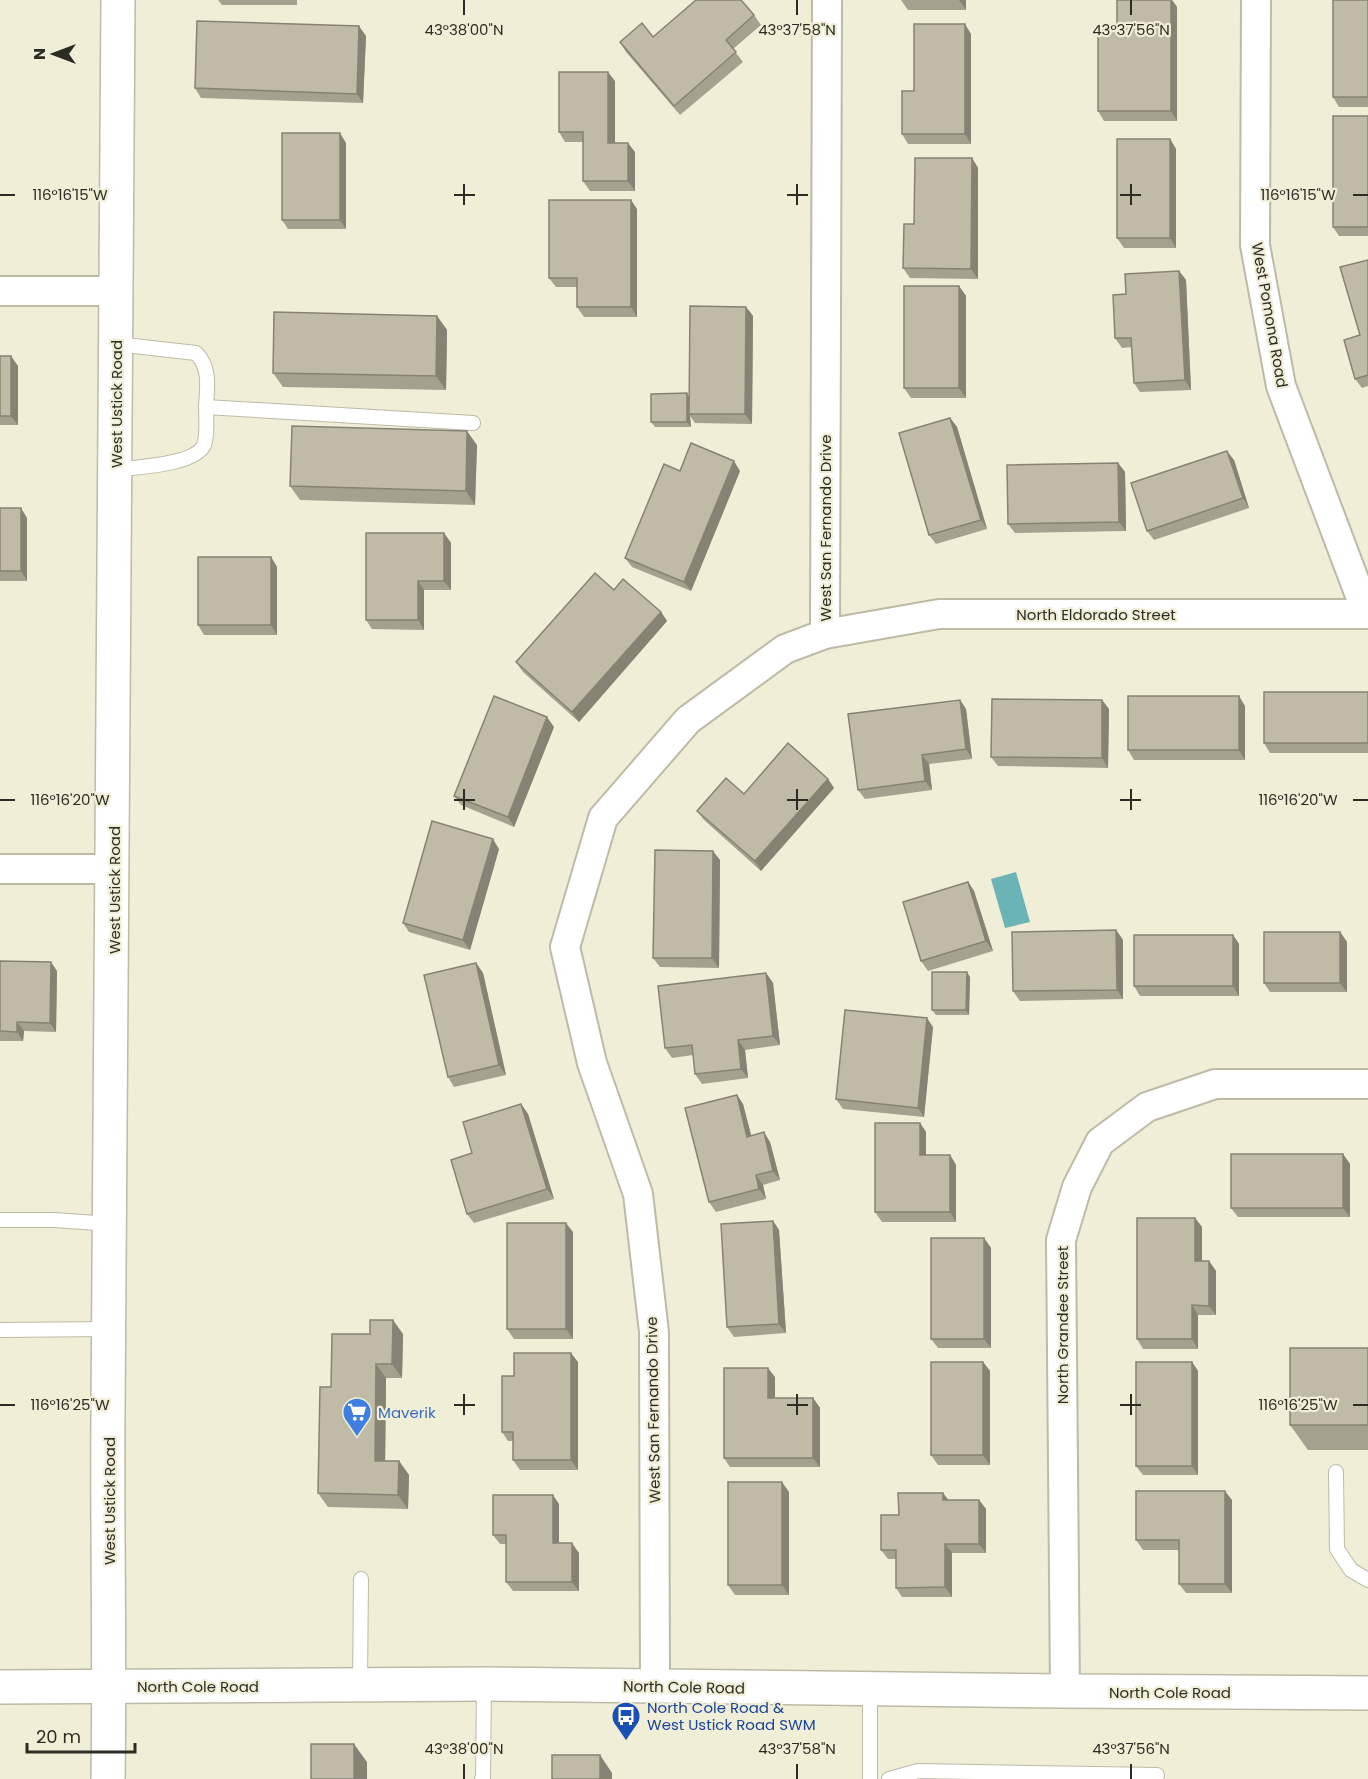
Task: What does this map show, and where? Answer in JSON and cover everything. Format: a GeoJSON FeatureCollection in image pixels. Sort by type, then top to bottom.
{"type":"FeatureCollection","features":[{"type":"Feature","properties":{"kind":"main road","name":"West Ustick Road"},"geometry":{"type":"LineString","coordinates":[[108,1779],[110,1687],[108,1414],[111,1329],[118,0]]}},
{"type":"Feature","properties":{"kind":"main road","name":"North Cole Road"},"geometry":{"type":"LineString","coordinates":[[0,1687],[484,1684],[1368,1693]]}},
{"type":"Feature","properties":{"kind":"street","name":"West San Fernando Drive"},"geometry":{"type":"LineString","coordinates":[[655,1687],[654,1332],[638,1194],[592,1063],[565,947],[603,818],[688,720],[785,649],[825,634],[827,0]]}},
{"type":"Feature","properties":{"kind":"street","name":"West Pomona Road"},"geometry":{"type":"LineString","coordinates":[[1256,0],[1255,245],[1257,256],[1281,386],[1368,614]]}},
{"type":"Feature","properties":{"kind":"street"},"geometry":{"type":"LineString","coordinates":[[0,291],[117,291]]}},
{"type":"Feature","properties":{"kind":"street","name":"North Eldorado Street"},"geometry":{"type":"LineString","coordinates":[[825,634],[939,614],[1368,614]]}},
{"type":"Feature","properties":{"kind":"street"},"geometry":{"type":"LineString","coordinates":[[0,868],[114,869]]}},
{"type":"Feature","properties":{"kind":"street","name":"North Grandee Street"},"geometry":{"type":"LineString","coordinates":[[1065,1691],[1060,1240],[1077,1187],[1100,1142],[1148,1107],[1215,1084],[1368,1084]]}},
{"type":"Feature","properties":{"kind":"lane"},"geometry":{"type":"LineString","coordinates":[[116,344],[196,353],[206,368],[204,444],[194,456],[183,461],[116,470]]}},
{"type":"Feature","properties":{"kind":"lane"},"geometry":{"type":"LineString","coordinates":[[206,407],[473,423]]}},
{"type":"Feature","properties":{"kind":"lane"},"geometry":{"type":"LineString","coordinates":[[0,1220],[54,1220],[111,1224]]}},
{"type":"Feature","properties":{"kind":"lane"},"geometry":{"type":"LineString","coordinates":[[0,1330],[111,1329]]}},
{"type":"Feature","properties":{"kind":"lane"},"geometry":{"type":"LineString","coordinates":[[1336,1472],[1337,1549],[1351,1570],[1368,1580]]}},
{"type":"Feature","properties":{"kind":"lane"},"geometry":{"type":"LineString","coordinates":[[360,1684],[361,1579]]}},
{"type":"Feature","properties":{"kind":"lane"},"geometry":{"type":"LineString","coordinates":[[482,1779],[484,1684]]}},
{"type":"Feature","properties":{"kind":"lane"},"geometry":{"type":"LineString","coordinates":[[870,1689],[870,1779]]}},
{"type":"Feature","properties":{"kind":"lane"},"geometry":{"type":"LineString","coordinates":[[889,1779],[918,1771],[1157,1775]]}},
{"type":"Feature","properties":{"kind":"water"},"geometry":{"type":"Polygon","coordinates":[[[1016,872],[1030,922],[1005,928],[991,879],[1016,872]]]}},
{"type":"Feature","properties":{"kind":"building"},"geometry":{"type":"Polygon","coordinates":[[[696,0],[741,0],[754,15],[726,40],[736,52],[674,106],[620,42],[642,23],[653,37],[696,0]]]}},
{"type":"Feature","properties":{"kind":"building"},"geometry":{"type":"Polygon","coordinates":[[[1117,0],[1171,0],[1171,111],[1098,111],[1098,31],[1117,31],[1117,0]]]}},
{"type":"Feature","properties":{"kind":"building"},"geometry":{"type":"Polygon","coordinates":[[[1333,0],[1368,0],[1368,97],[1333,97],[1333,0]]]}},
{"type":"Feature","properties":{"kind":"building"},"geometry":{"type":"Polygon","coordinates":[[[197,21],[359,26],[357,94],[195,88],[197,21]]]}},
{"type":"Feature","properties":{"kind":"building"},"geometry":{"type":"Polygon","coordinates":[[[914,24],[965,24],[965,134],[902,134],[902,91],[914,91],[914,24]]]}},
{"type":"Feature","properties":{"kind":"building"},"geometry":{"type":"Polygon","coordinates":[[[559,72],[608,72],[608,143],[628,143],[628,181],[583,181],[583,132],[559,132],[559,72]]]}},
{"type":"Feature","properties":{"kind":"building"},"geometry":{"type":"Polygon","coordinates":[[[1333,116],[1368,116],[1368,227],[1333,227],[1333,116]]]}},
{"type":"Feature","properties":{"kind":"building"},"geometry":{"type":"Polygon","coordinates":[[[282,133],[340,133],[340,220],[282,220],[282,133]]]}},
{"type":"Feature","properties":{"kind":"building"},"geometry":{"type":"Polygon","coordinates":[[[1117,139],[1170,139],[1170,238],[1117,238],[1117,139]]]}},
{"type":"Feature","properties":{"kind":"building"},"geometry":{"type":"Polygon","coordinates":[[[915,158],[972,158],[971,269],[903,268],[904,224],[914,224],[915,158]]]}},
{"type":"Feature","properties":{"kind":"building"},"geometry":{"type":"Polygon","coordinates":[[[549,200],[631,200],[631,307],[577,307],[577,278],[549,278],[549,200]]]}},
{"type":"Feature","properties":{"kind":"building"},"geometry":{"type":"Polygon","coordinates":[[[1368,260],[1368,375],[1355,379],[1344,340],[1360,335],[1340,267],[1368,260]]]}},
{"type":"Feature","properties":{"kind":"building"},"geometry":{"type":"Polygon","coordinates":[[[1179,271],[1185,380],[1134,383],[1131,338],[1115,338],[1113,295],[1126,294],[1125,274],[1179,271]]]}},
{"type":"Feature","properties":{"kind":"building"},"geometry":{"type":"Polygon","coordinates":[[[904,286],[959,286],[959,388],[904,388],[904,286]]]}},
{"type":"Feature","properties":{"kind":"building"},"geometry":{"type":"Polygon","coordinates":[[[690,306],[746,307],[745,414],[689,414],[690,306]]]}},
{"type":"Feature","properties":{"kind":"building"},"geometry":{"type":"Polygon","coordinates":[[[274,312],[437,316],[436,376],[273,373],[274,312]]]}},
{"type":"Feature","properties":{"kind":"building"},"geometry":{"type":"Polygon","coordinates":[[[0,356],[11,356],[11,416],[0,416],[0,356]]]}},
{"type":"Feature","properties":{"kind":"building"},"geometry":{"type":"Polygon","coordinates":[[[687,393],[687,422],[651,422],[651,394],[687,393]]]}},
{"type":"Feature","properties":{"kind":"building"},"geometry":{"type":"Polygon","coordinates":[[[950,418],[981,520],[929,535],[899,433],[950,418]]]}},
{"type":"Feature","properties":{"kind":"building"},"geometry":{"type":"Polygon","coordinates":[[[292,426],[467,431],[466,491],[290,486],[292,426]]]}},
{"type":"Feature","properties":{"kind":"building"},"geometry":{"type":"Polygon","coordinates":[[[691,443],[734,461],[684,582],[625,558],[664,464],[680,471],[691,443]]]}},
{"type":"Feature","properties":{"kind":"building"},"geometry":{"type":"Polygon","coordinates":[[[1227,451],[1243,498],[1147,531],[1131,483],[1227,451]]]}},
{"type":"Feature","properties":{"kind":"building"},"geometry":{"type":"Polygon","coordinates":[[[1118,463],[1119,522],[1008,524],[1007,465],[1118,463]]]}},
{"type":"Feature","properties":{"kind":"building"},"geometry":{"type":"Polygon","coordinates":[[[0,508],[21,508],[21,571],[0,571],[0,508]]]}},
{"type":"Feature","properties":{"kind":"building"},"geometry":{"type":"Polygon","coordinates":[[[366,533],[444,533],[444,581],[418,581],[418,620],[366,620],[366,533]]]}},
{"type":"Feature","properties":{"kind":"building"},"geometry":{"type":"Polygon","coordinates":[[[198,557],[271,557],[271,625],[198,625],[198,557]]]}},
{"type":"Feature","properties":{"kind":"building"},"geometry":{"type":"Polygon","coordinates":[[[595,573],[614,590],[623,579],[661,612],[572,712],[516,662],[595,573]]]}},
{"type":"Feature","properties":{"kind":"building"},"geometry":{"type":"Polygon","coordinates":[[[1264,692],[1368,692],[1368,743],[1264,743],[1264,692]]]}},
{"type":"Feature","properties":{"kind":"building"},"geometry":{"type":"Polygon","coordinates":[[[494,696],[547,717],[508,817],[454,796],[494,696]]]}},
{"type":"Feature","properties":{"kind":"building"},"geometry":{"type":"Polygon","coordinates":[[[1128,696],[1239,696],[1239,750],[1128,750],[1128,696]]]}},
{"type":"Feature","properties":{"kind":"building"},"geometry":{"type":"Polygon","coordinates":[[[992,699],[1102,700],[1102,758],[991,757],[992,699]]]}},
{"type":"Feature","properties":{"kind":"building"},"geometry":{"type":"Polygon","coordinates":[[[960,700],[966,749],[922,755],[925,781],[858,790],[848,714],[960,700]]]}},
{"type":"Feature","properties":{"kind":"building"},"geometry":{"type":"Polygon","coordinates":[[[788,743],[828,779],[755,861],[697,811],[726,778],[744,794],[788,743]]]}},
{"type":"Feature","properties":{"kind":"building"},"geometry":{"type":"Polygon","coordinates":[[[432,821],[493,839],[463,940],[403,923],[432,821]]]}},
{"type":"Feature","properties":{"kind":"building"},"geometry":{"type":"Polygon","coordinates":[[[655,850],[713,851],[712,958],[653,958],[655,850]]]}},
{"type":"Feature","properties":{"kind":"building"},"geometry":{"type":"Polygon","coordinates":[[[968,882],[986,941],[921,961],[903,902],[968,882]]]}},
{"type":"Feature","properties":{"kind":"building"},"geometry":{"type":"Polygon","coordinates":[[[1116,930],[1117,990],[1013,991],[1012,932],[1116,930]]]}},
{"type":"Feature","properties":{"kind":"building"},"geometry":{"type":"Polygon","coordinates":[[[1264,932],[1340,932],[1340,983],[1264,983],[1264,932]]]}},
{"type":"Feature","properties":{"kind":"building"},"geometry":{"type":"Polygon","coordinates":[[[1134,935],[1233,935],[1233,986],[1134,986],[1134,935]]]}},
{"type":"Feature","properties":{"kind":"building"},"geometry":{"type":"Polygon","coordinates":[[[0,961],[51,962],[50,1023],[17,1022],[17,1032],[0,1031],[0,961]]]}},
{"type":"Feature","properties":{"kind":"building"},"geometry":{"type":"Polygon","coordinates":[[[476,963],[499,1065],[448,1077],[424,975],[476,963]]]}},
{"type":"Feature","properties":{"kind":"building"},"geometry":{"type":"Polygon","coordinates":[[[932,972],[967,972],[966,1010],[932,1010],[932,972]]]}},
{"type":"Feature","properties":{"kind":"building"},"geometry":{"type":"Polygon","coordinates":[[[766,973],[773,1036],[738,1040],[741,1069],[695,1074],[692,1045],[665,1048],[658,986],[766,973]]]}},
{"type":"Feature","properties":{"kind":"building"},"geometry":{"type":"Polygon","coordinates":[[[845,1010],[927,1018],[918,1108],[836,1099],[845,1010]]]}},
{"type":"Feature","properties":{"kind":"building"},"geometry":{"type":"Polygon","coordinates":[[[737,1095],[747,1137],[764,1132],[773,1171],[756,1175],[759,1189],[709,1202],[685,1108],[737,1095]]]}},
{"type":"Feature","properties":{"kind":"building"},"geometry":{"type":"Polygon","coordinates":[[[521,1104],[547,1189],[467,1214],[451,1160],[472,1153],[463,1122],[521,1104]]]}},
{"type":"Feature","properties":{"kind":"building"},"geometry":{"type":"Polygon","coordinates":[[[875,1123],[920,1123],[920,1155],[950,1155],[950,1212],[875,1212],[875,1123]]]}},
{"type":"Feature","properties":{"kind":"building"},"geometry":{"type":"Polygon","coordinates":[[[1231,1154],[1343,1154],[1343,1208],[1231,1208],[1231,1154]]]}},
{"type":"Feature","properties":{"kind":"building"},"geometry":{"type":"Polygon","coordinates":[[[1137,1218],[1195,1218],[1195,1261],[1209,1261],[1209,1306],[1192,1305],[1192,1339],[1137,1339],[1137,1218]]]}},
{"type":"Feature","properties":{"kind":"building"},"geometry":{"type":"Polygon","coordinates":[[[773,1221],[779,1324],[727,1327],[721,1224],[773,1221]]]}},
{"type":"Feature","properties":{"kind":"building"},"geometry":{"type":"Polygon","coordinates":[[[507,1223],[566,1223],[566,1329],[507,1329],[507,1223]]]}},
{"type":"Feature","properties":{"kind":"building"},"geometry":{"type":"Polygon","coordinates":[[[931,1238],[984,1238],[984,1339],[931,1339],[931,1238]]]}},
{"type":"Feature","properties":{"kind":"building","name":"Maverik"},"geometry":{"type":"Polygon","coordinates":[[[370,1320],[393,1320],[392,1364],[376,1364],[375,1461],[399,1461],[398,1495],[318,1493],[320,1387],[331,1387],[332,1334],[370,1334],[370,1320]]]}},
{"type":"Feature","properties":{"kind":"building"},"geometry":{"type":"Polygon","coordinates":[[[1290,1348],[1368,1348],[1368,1425],[1290,1425],[1290,1348]]]}},
{"type":"Feature","properties":{"kind":"building"},"geometry":{"type":"Polygon","coordinates":[[[514,1353],[571,1353],[571,1460],[513,1460],[513,1432],[502,1432],[502,1376],[514,1376],[514,1353]]]}},
{"type":"Feature","properties":{"kind":"building"},"geometry":{"type":"Polygon","coordinates":[[[931,1362],[983,1362],[983,1455],[931,1455],[931,1362]]]}},
{"type":"Feature","properties":{"kind":"building"},"geometry":{"type":"Polygon","coordinates":[[[1136,1362],[1192,1362],[1192,1466],[1136,1466],[1136,1362]]]}},
{"type":"Feature","properties":{"kind":"building"},"geometry":{"type":"Polygon","coordinates":[[[724,1368],[768,1368],[768,1398],[813,1398],[813,1458],[724,1458],[724,1368]]]}},
{"type":"Feature","properties":{"kind":"building"},"geometry":{"type":"Polygon","coordinates":[[[728,1482],[782,1482],[782,1585],[728,1585],[728,1482]]]}},
{"type":"Feature","properties":{"kind":"building"},"geometry":{"type":"Polygon","coordinates":[[[1136,1491],[1225,1491],[1225,1584],[1179,1584],[1179,1540],[1136,1540],[1136,1491]]]}},
{"type":"Feature","properties":{"kind":"building"},"geometry":{"type":"Polygon","coordinates":[[[898,1493],[943,1493],[943,1500],[979,1500],[979,1544],[945,1544],[945,1587],[896,1588],[896,1550],[881,1550],[881,1515],[899,1515],[898,1493]]]}},
{"type":"Feature","properties":{"kind":"building"},"geometry":{"type":"Polygon","coordinates":[[[493,1495],[553,1495],[553,1543],[572,1543],[572,1582],[506,1582],[506,1535],[493,1535],[493,1495]]]}},
{"type":"Feature","properties":{"kind":"building"},"geometry":{"type":"Polygon","coordinates":[[[311,1744],[354,1744],[354,1779],[311,1779],[311,1744]]]}},
{"type":"Feature","properties":{"kind":"building"},"geometry":{"type":"Polygon","coordinates":[[[552,1755],[600,1755],[600,1779],[552,1779],[552,1755]]]}},
{"type":"Feature","properties":{"kind":"place","name":"Maverik"},"geometry":{"type":"Point","coordinates":[357,1438]}},
{"type":"Feature","properties":{"kind":"place","name":"North Cole Road & West Ustick Road SWM"},"geometry":{"type":"Point","coordinates":[626,1742]}}]}
